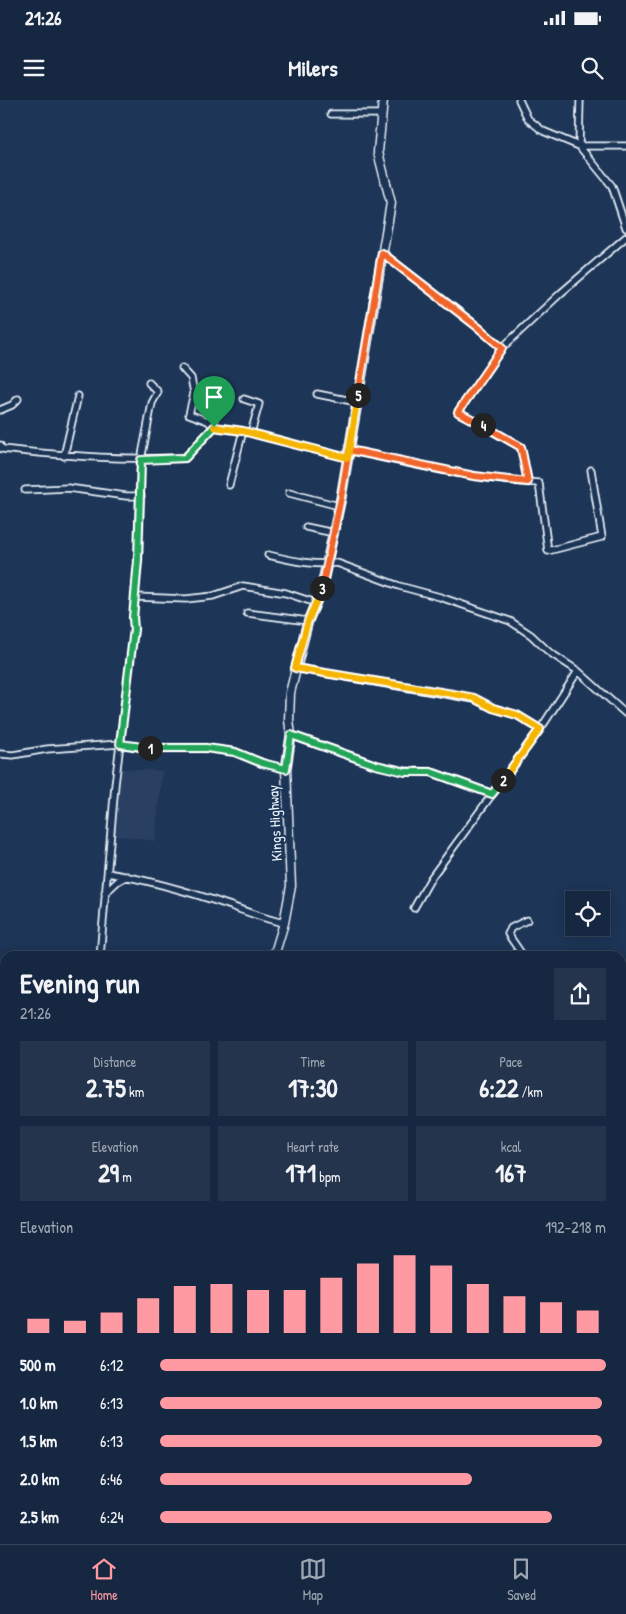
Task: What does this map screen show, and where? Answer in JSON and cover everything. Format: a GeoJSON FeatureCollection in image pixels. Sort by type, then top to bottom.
{"type":"FeatureCollection","features":[{"type":"Feature","properties":{"kind":"street","name":"Kings Highway"},"geometry":{"type":"LineString","coordinates":[[276,951],[284,923],[291,886],[286,769],[291,735],[289,720],[290,693],[308,621],[321,590],[334,532],[391,203],[378,152],[383,100]]}},
{"type":"Feature","properties":{"kind":"street"},"geometry":{"type":"LineString","coordinates":[[519,100],[528,119],[543,131],[579,146],[626,146]]}},
{"type":"Feature","properties":{"kind":"street"},"geometry":{"type":"LineString","coordinates":[[580,100],[579,146],[612,186],[626,228]]}},
{"type":"Feature","properties":{"kind":"street"},"geometry":{"type":"LineString","coordinates":[[331,114],[382,114]]}},
{"type":"Feature","properties":{"kind":"street"},"geometry":{"type":"LineString","coordinates":[[528,482],[521,447],[458,412],[502,348],[561,293],[626,237]]}},
{"type":"Feature","properties":{"kind":"street"},"geometry":{"type":"LineString","coordinates":[[382,253],[502,348]]}},
{"type":"Feature","properties":{"kind":"street"},"geometry":{"type":"LineString","coordinates":[[182,368],[191,378],[194,393],[189,414],[208,421],[214,427],[243,431],[348,454],[474,476],[539,482],[548,551],[602,537],[591,470]]}},
{"type":"Feature","properties":{"kind":"street"},"geometry":{"type":"LineString","coordinates":[[100,951],[136,597],[141,460],[152,403],[158,392],[149,383]]}},
{"type":"Feature","properties":{"kind":"street"},"geometry":{"type":"LineString","coordinates":[[317,394],[357,402]]}},
{"type":"Feature","properties":{"kind":"street"},"geometry":{"type":"LineString","coordinates":[[64,456],[78,396]]}},
{"type":"Feature","properties":{"kind":"street"},"geometry":{"type":"LineString","coordinates":[[0,410],[12,406],[18,399]]}},
{"type":"Feature","properties":{"kind":"street"},"geometry":{"type":"LineString","coordinates":[[244,399],[259,404],[251,433]]}},
{"type":"Feature","properties":{"kind":"street"},"geometry":{"type":"LineString","coordinates":[[0,445],[2,449],[64,456],[141,460],[185,458],[214,427],[214,402]]}},
{"type":"Feature","properties":{"kind":"street"},"geometry":{"type":"LineString","coordinates":[[229,485],[243,431]]}},
{"type":"Feature","properties":{"kind":"street"},"geometry":{"type":"LineString","coordinates":[[25,490],[68,488],[126,496],[141,496]]}},
{"type":"Feature","properties":{"kind":"street"},"geometry":{"type":"LineString","coordinates":[[289,493],[339,506]]}},
{"type":"Feature","properties":{"kind":"street"},"geometry":{"type":"LineString","coordinates":[[306,527],[334,532]]}},
{"type":"Feature","properties":{"kind":"street"},"geometry":{"type":"LineString","coordinates":[[268,555],[290,560],[327,564],[337,563],[400,586],[440,597],[510,621],[531,635],[549,652],[578,671],[626,714]]}},
{"type":"Feature","properties":{"kind":"street"},"geometry":{"type":"LineString","coordinates":[[136,597],[186,599],[213,596],[243,586],[286,593],[316,603]]}},
{"type":"Feature","properties":{"kind":"street"},"geometry":{"type":"LineString","coordinates":[[247,613],[308,621]]}},
{"type":"Feature","properties":{"kind":"street"},"geometry":{"type":"LineString","coordinates":[[295,668],[474,698],[493,708],[517,715],[540,729]]}},
{"type":"Feature","properties":{"kind":"street"},"geometry":{"type":"LineString","coordinates":[[414,908],[431,878],[540,729],[578,671]]}},
{"type":"Feature","properties":{"kind":"street"},"geometry":{"type":"LineString","coordinates":[[291,735],[376,765],[405,772],[431,772],[492,794]]}},
{"type":"Feature","properties":{"kind":"street"},"geometry":{"type":"LineString","coordinates":[[0,754],[18,755],[47,749],[120,744],[144,748],[206,748],[235,752],[262,763],[286,769]]}},
{"type":"Feature","properties":{"kind":"street"},"geometry":{"type":"LineString","coordinates":[[108,873],[127,876],[174,889],[227,905],[258,917],[284,923]]}},
{"type":"Feature","properties":{"kind":"street"},"geometry":{"type":"LineString","coordinates":[[105,893],[118,881],[127,876]]}},
{"type":"Feature","properties":{"kind":"street"},"geometry":{"type":"LineString","coordinates":[[520,951],[508,934],[511,928],[527,920]]}},
{"type":"Feature","properties":{"kind":"shaded area"},"geometry":{"type":"Polygon","coordinates":[[[122,769],[162,771],[155,841],[112,835],[122,769]]]}},
{"type":"Feature","properties":{"kind":"route"},"geometry":{"type":"LineString","coordinates":[[214,427],[185,458],[141,460],[134,629],[120,744],[144,748],[206,748],[235,752],[262,763],[286,769],[291,735],[376,765],[405,772],[431,772],[492,794],[540,729],[517,715],[493,708],[474,698],[295,668],[308,621],[321,590],[341,498],[348,458],[349,450],[474,476],[514,482],[528,482],[521,447],[458,412],[502,348],[382,253],[366,343],[349,450],[348,458],[243,431],[214,427]]}}]}
